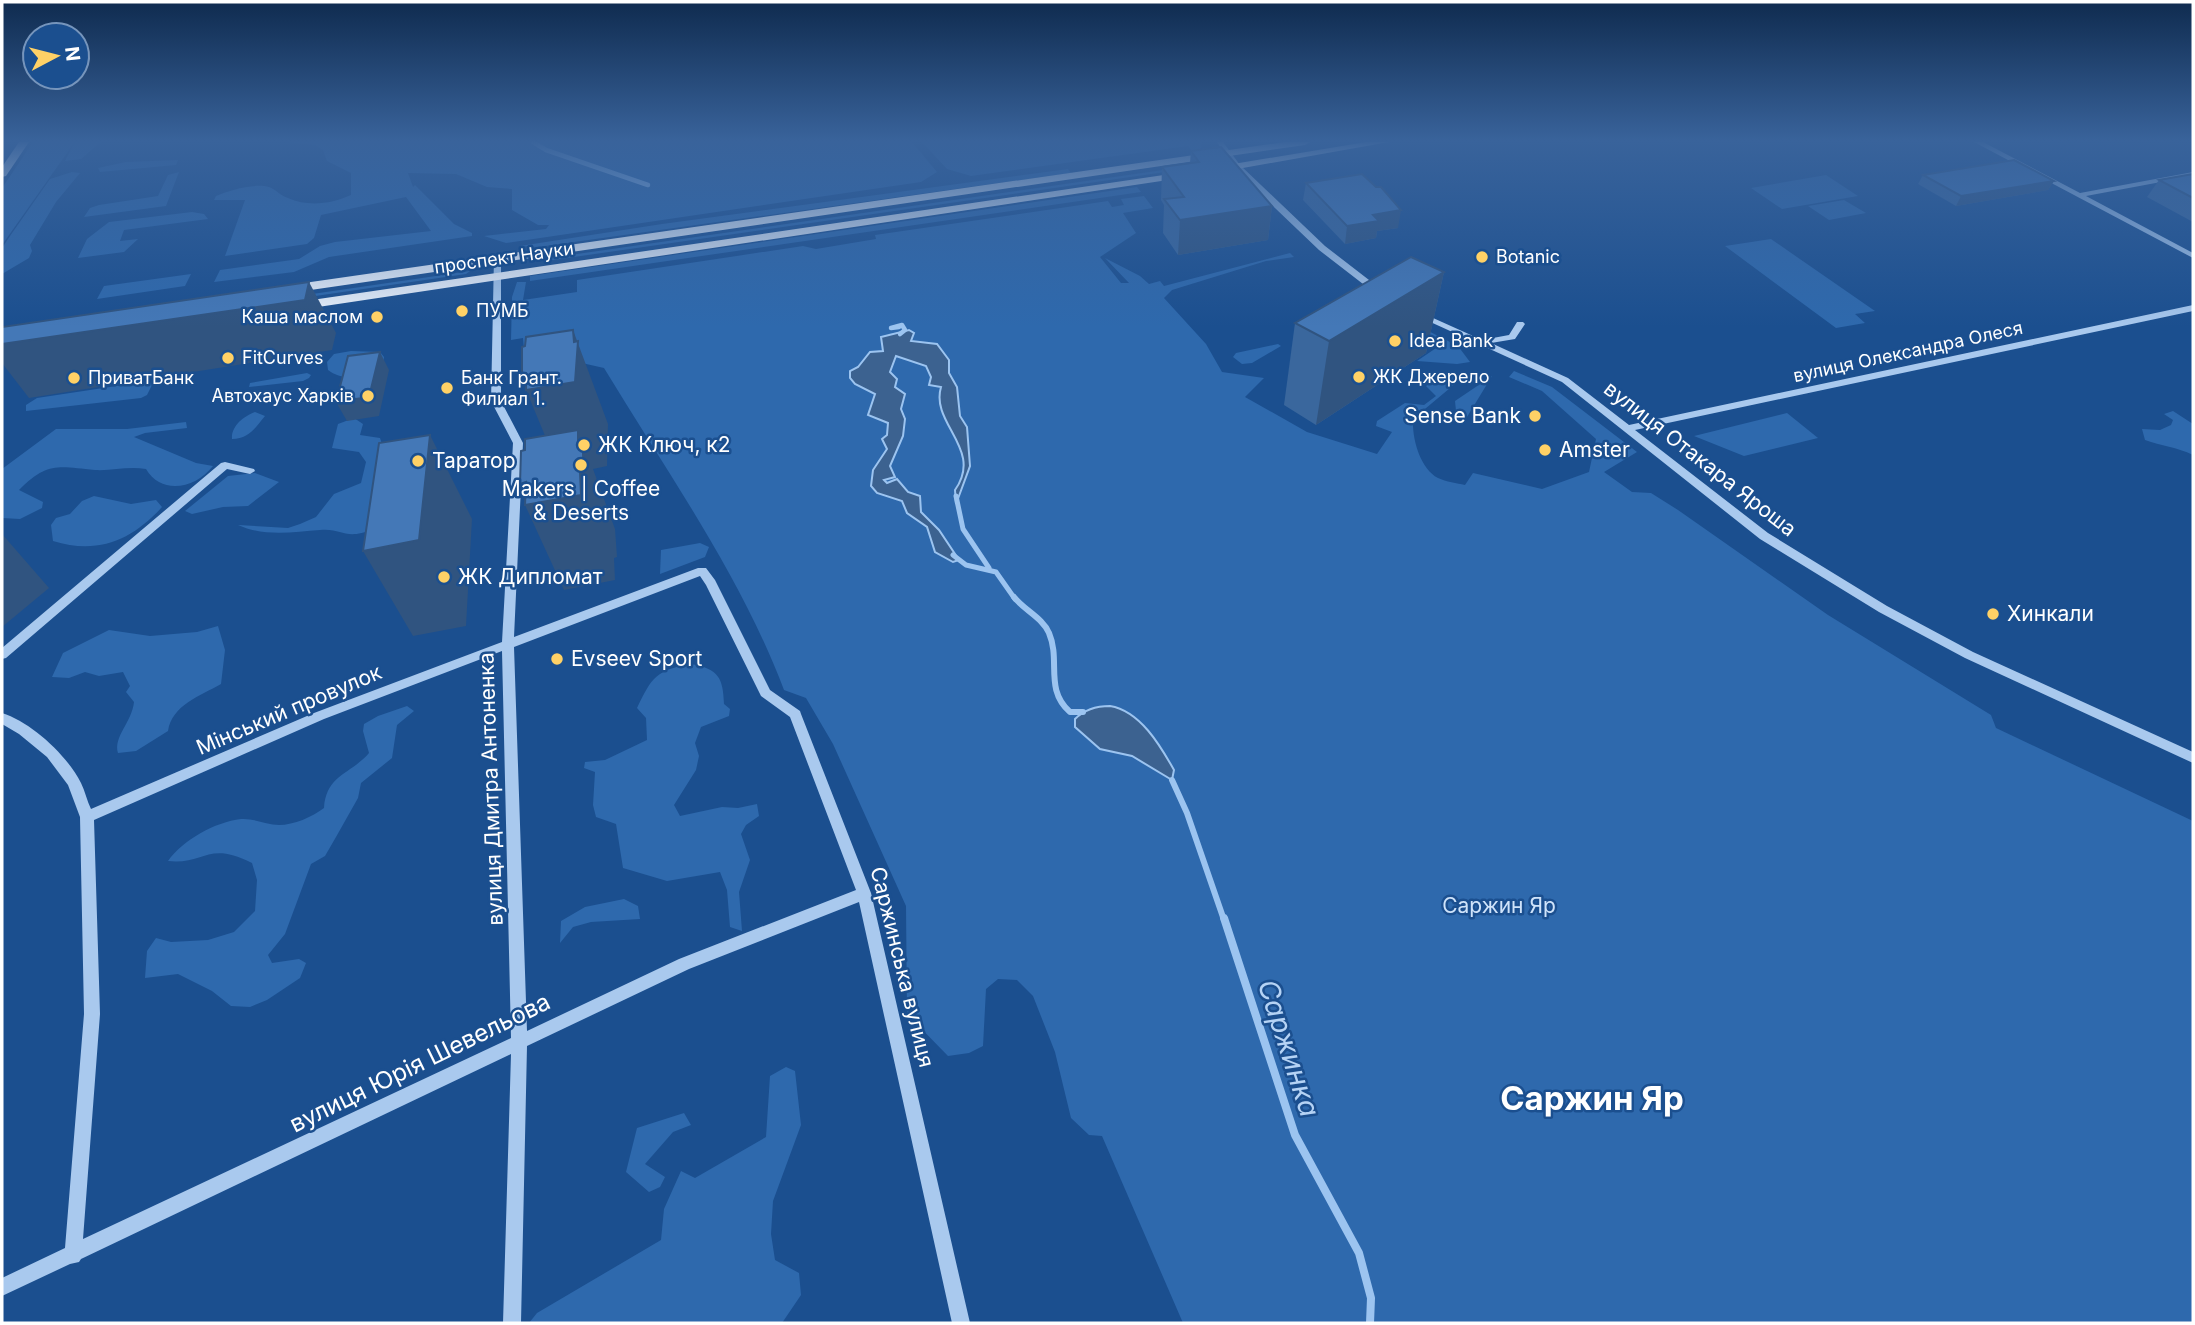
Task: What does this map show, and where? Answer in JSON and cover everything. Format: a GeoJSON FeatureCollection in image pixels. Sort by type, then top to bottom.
{"type":"FeatureCollection","features":[{"type":"Feature","properties":{"kind":"main road","name":"проспект Науки"},"geometry":{"type":"LineString","coordinates":[[281,291],[876,204]]}},
{"type":"Feature","properties":{"kind":"main road","name":"проспект Науки"},"geometry":{"type":"LineString","coordinates":[[285,308],[989,204]]}},
{"type":"Feature","properties":{"kind":"street"},"geometry":{"type":"LineString","coordinates":[[1276,204],[1340,265],[1391,300]]}},
{"type":"Feature","properties":{"kind":"street"},"geometry":{"type":"LineString","coordinates":[[2096,204],[2193,256]]}},
{"type":"Feature","properties":{"kind":"street","name":"вулиця Дмитра Антоненка"},"geometry":{"type":"LineString","coordinates":[[497,259],[496,401],[518,443],[508,643],[519,1042],[512,1323]]}},
{"type":"Feature","properties":{"kind":"street","name":"вулиця Олександра Олеся"},"geometry":{"type":"LineString","coordinates":[[1629,428],[2193,307]]}},
{"type":"Feature","properties":{"kind":"street","name":"вулиця Отакара Яроша"},"geometry":{"type":"LineString","coordinates":[[1410,311],[1565,380],[1763,536],[1871,603],[1969,655],[2193,758]]}},
{"type":"Feature","properties":{"kind":"street"},"geometry":{"type":"LineString","coordinates":[[1478,342],[1512,337],[1520,324]]}},
{"type":"Feature","properties":{"kind":"street"},"geometry":{"type":"LineString","coordinates":[[2,655],[225,465],[250,471]]}},
{"type":"Feature","properties":{"kind":"street","name":"Саржинська вулиця"},"geometry":{"type":"LineString","coordinates":[[508,643],[702,571],[711,583],[765,693],[795,714],[864,892],[961,1323]]}},
{"type":"Feature","properties":{"kind":"street","name":"Мінський провулок"},"geometry":{"type":"LineString","coordinates":[[87,817],[319,716],[508,643]]}},
{"type":"Feature","properties":{"kind":"street"},"geometry":{"type":"LineString","coordinates":[[2,718],[24,730],[52,753],[74,783],[87,817],[92,1014],[73,1256]]}},
{"type":"Feature","properties":{"kind":"street","name":"вулиця Юрія Шевельова"},"geometry":{"type":"LineString","coordinates":[[2,1287],[73,1256],[684,964],[864,892]]}},
{"type":"Feature","properties":{"kind":"green space"},"geometry":{"type":"Polygon","coordinates":[[[2,204],[31,204],[2,245],[2,204]]]}},
{"type":"Feature","properties":{"kind":"green space"},"geometry":{"type":"Polygon","coordinates":[[[33,204],[55,204],[30,245],[32,251],[29,258],[2,274],[2,248],[33,204]]]}},
{"type":"Feature","properties":{"kind":"green space"},"geometry":{"type":"Polygon","coordinates":[[[167,204],[84,217],[90,208],[99,205],[167,204]]]}},
{"type":"Feature","properties":{"kind":"green space"},"geometry":{"type":"Polygon","coordinates":[[[244,204],[374,204],[321,215],[314,238],[307,244],[225,256],[244,204]]]}},
{"type":"Feature","properties":{"kind":"green space"},"geometry":{"type":"Polygon","coordinates":[[[411,204],[434,204],[454,224],[472,233],[472,236],[329,257],[294,272],[214,282],[220,270],[299,259],[320,246],[335,242],[431,231],[411,204]]]}},
{"type":"Feature","properties":{"kind":"green space"},"geometry":{"type":"Polygon","coordinates":[[[512,204],[772,204],[506,243],[484,236],[546,229],[549,225],[538,225],[512,210],[512,204]]]}},
{"type":"Feature","properties":{"kind":"green space"},"geometry":{"type":"Polygon","coordinates":[[[811,204],[849,204],[538,247],[520,246],[811,204]]]}},
{"type":"Feature","properties":{"kind":"green space"},"geometry":{"type":"Polygon","coordinates":[[[927,204],[944,204],[546,261],[549,258],[927,204]]]}},
{"type":"Feature","properties":{"kind":"green space"},"geometry":{"type":"Polygon","coordinates":[[[1022,204],[1060,204],[530,281],[530,276],[1022,204]]]}},
{"type":"Feature","properties":{"kind":"green space","name":"Саржин Яр"},"geometry":{"type":"Polygon","coordinates":[[[1089,204],[1110,204],[1112,207],[1150,204],[1153,208],[1123,213],[1136,233],[1100,257],[1121,283],[1129,283],[1105,258],[1140,276],[1149,284],[1160,281],[1164,286],[1290,253],[1294,257],[1266,261],[1172,290],[1164,298],[1206,344],[1222,372],[1264,378],[1245,397],[1307,432],[1377,454],[1392,432],[1376,426],[1377,421],[1405,403],[1424,405],[1436,396],[1426,386],[1443,377],[1457,376],[1462,378],[1413,419],[1416,444],[1426,467],[1438,478],[1465,485],[1473,473],[1542,489],[1589,472],[1596,439],[1542,391],[1509,377],[1514,371],[1552,387],[1637,452],[1604,472],[1632,492],[1651,493],[1678,510],[1828,615],[1991,715],[1996,728],[2193,821],[2193,1323],[1183,1323],[1102,1136],[1089,1135],[1071,1118],[1055,1052],[1033,996],[1017,980],[998,979],[986,989],[983,1046],[969,1053],[948,1056],[907,1014],[906,906],[833,744],[806,698],[784,690],[767,648],[725,565],[604,368],[524,350],[523,338],[511,340],[512,297],[517,282],[526,282],[523,300],[577,292],[577,280],[803,246],[816,249],[876,239],[875,235],[1089,204]]]}},
{"type":"Feature","properties":{"kind":"green space"},"geometry":{"type":"Polygon","coordinates":[[[1774,204],[1812,204],[1782,209],[1774,204]]]}},
{"type":"Feature","properties":{"kind":"green space"},"geometry":{"type":"Polygon","coordinates":[[[1850,204],[1866,213],[1829,220],[1808,206],[1850,204]]]}},
{"type":"Feature","properties":{"kind":"green space"},"geometry":{"type":"Polygon","coordinates":[[[192,212],[204,214],[208,219],[124,230],[120,241],[138,239],[124,252],[78,258],[87,239],[109,222],[192,212]]]}},
{"type":"Feature","properties":{"kind":"green space"},"geometry":{"type":"Polygon","coordinates":[[[1771,239],[1875,311],[1855,314],[1865,323],[1836,328],[1725,246],[1771,239]]]}},
{"type":"Feature","properties":{"kind":"green space"},"geometry":{"type":"Polygon","coordinates":[[[470,271],[466,274],[2,342],[2,339],[470,271]]]}},
{"type":"Feature","properties":{"kind":"green space"},"geometry":{"type":"Polygon","coordinates":[[[191,274],[185,286],[97,299],[104,286],[191,274]]]}},
{"type":"Feature","properties":{"kind":"green space"},"geometry":{"type":"Polygon","coordinates":[[[1381,307],[1458,346],[1470,362],[1457,364],[1417,361],[1442,344],[1405,325],[1381,307]]]}},
{"type":"Feature","properties":{"kind":"green space"},"geometry":{"type":"Polygon","coordinates":[[[1278,344],[1281,346],[1252,363],[1242,364],[1233,357],[1236,353],[1278,344]]]}},
{"type":"Feature","properties":{"kind":"green space"},"geometry":{"type":"Polygon","coordinates":[[[351,351],[380,352],[384,357],[383,366],[348,377],[328,370],[327,362],[334,354],[351,351]]]}},
{"type":"Feature","properties":{"kind":"green space"},"geometry":{"type":"Polygon","coordinates":[[[307,373],[311,375],[303,381],[249,387],[250,383],[307,373]]]}},
{"type":"Feature","properties":{"kind":"green space"},"geometry":{"type":"Polygon","coordinates":[[[1492,376],[1467,417],[1456,411],[1455,401],[1492,376]]]}},
{"type":"Feature","properties":{"kind":"green space"},"geometry":{"type":"Polygon","coordinates":[[[143,382],[153,383],[147,395],[141,398],[26,411],[26,405],[37,398],[143,382]]]}},
{"type":"Feature","properties":{"kind":"green space"},"geometry":{"type":"Polygon","coordinates":[[[2173,411],[2193,424],[2193,455],[2145,440],[2142,429],[2160,430],[2171,425],[2173,420],[2164,414],[2173,411]]]}},
{"type":"Feature","properties":{"kind":"green space"},"geometry":{"type":"Polygon","coordinates":[[[255,412],[265,416],[255,429],[238,439],[232,439],[239,422],[255,412]]]}},
{"type":"Feature","properties":{"kind":"green space"},"geometry":{"type":"Polygon","coordinates":[[[1787,413],[1818,438],[1744,456],[1694,436],[1787,413]]]}},
{"type":"Feature","properties":{"kind":"green space"},"geometry":{"type":"Polygon","coordinates":[[[354,418],[363,424],[360,435],[380,438],[382,444],[374,529],[356,534],[328,530],[279,533],[238,525],[288,528],[300,524],[316,517],[334,494],[361,483],[366,462],[359,452],[332,448],[338,424],[354,418]]]}},
{"type":"Feature","properties":{"kind":"green space"},"geometry":{"type":"Polygon","coordinates":[[[186,422],[187,428],[145,433],[134,437],[196,463],[213,466],[198,480],[170,486],[153,478],[146,469],[54,468],[38,474],[19,490],[43,502],[42,508],[20,519],[2,518],[2,469],[56,429],[127,429],[186,422]]]}},
{"type":"Feature","properties":{"kind":"green space"},"geometry":{"type":"Polygon","coordinates":[[[255,473],[279,482],[248,506],[223,507],[192,514],[185,511],[228,476],[255,473]]]}},
{"type":"Feature","properties":{"kind":"green space"},"geometry":{"type":"Polygon","coordinates":[[[94,496],[131,504],[156,500],[162,507],[139,528],[113,542],[85,546],[53,541],[51,525],[56,518],[70,514],[82,501],[94,496]]]}},
{"type":"Feature","properties":{"kind":"green space"},"geometry":{"type":"Polygon","coordinates":[[[700,543],[709,547],[705,557],[660,574],[661,550],[700,543]]]}},
{"type":"Feature","properties":{"kind":"green space"},"geometry":{"type":"Polygon","coordinates":[[[218,626],[225,650],[221,684],[181,708],[175,714],[168,731],[136,751],[118,753],[117,747],[134,702],[126,692],[130,686],[123,672],[99,676],[85,672],[69,678],[52,677],[63,653],[109,630],[150,636],[197,632],[218,626]]]}},
{"type":"Feature","properties":{"kind":"green space"},"geometry":{"type":"Polygon","coordinates":[[[691,664],[708,669],[718,676],[724,704],[730,709],[729,716],[701,727],[695,743],[699,756],[696,770],[674,805],[680,816],[722,807],[738,808],[757,804],[759,816],[746,825],[741,834],[750,860],[739,892],[742,931],[730,927],[727,890],[720,872],[667,881],[623,868],[616,824],[596,817],[593,805],[595,772],[584,768],[585,762],[605,760],[647,740],[646,718],[637,708],[651,682],[662,672],[691,664]]]}},
{"type":"Feature","properties":{"kind":"green space"},"geometry":{"type":"Polygon","coordinates":[[[407,706],[414,711],[397,725],[392,758],[361,783],[358,798],[325,856],[311,864],[285,934],[268,955],[272,963],[299,959],[306,963],[300,978],[267,1000],[250,1007],[231,1006],[212,991],[178,974],[145,978],[147,951],[156,938],[171,942],[208,940],[234,932],[255,911],[257,880],[252,863],[237,856],[216,853],[190,860],[168,861],[174,853],[200,833],[231,821],[246,819],[285,825],[303,820],[324,808],[329,788],[369,753],[363,731],[364,724],[407,706]]]}},
{"type":"Feature","properties":{"kind":"green space"},"geometry":{"type":"Polygon","coordinates":[[[624,899],[638,906],[640,919],[591,922],[573,927],[560,943],[561,921],[585,907],[624,899]]]}},
{"type":"Feature","properties":{"kind":"green space"},"geometry":{"type":"Polygon","coordinates":[[[786,1067],[795,1071],[801,1125],[773,1201],[771,1234],[775,1260],[799,1273],[801,1295],[782,1323],[529,1323],[537,1313],[661,1240],[664,1209],[681,1171],[695,1178],[766,1137],[770,1076],[786,1067]]]}},
{"type":"Feature","properties":{"kind":"green space"},"geometry":{"type":"Polygon","coordinates":[[[684,1113],[691,1125],[673,1132],[645,1164],[665,1177],[660,1187],[649,1192],[626,1172],[637,1128],[684,1113]]]}},
{"type":"Feature","properties":{"kind":"shaded area"},"geometry":{"type":"Polygon","coordinates":[[[909,330],[914,333],[911,341],[937,344],[949,360],[949,373],[957,387],[960,416],[967,427],[970,466],[956,504],[955,490],[964,462],[943,413],[941,387],[929,385],[931,377],[926,366],[896,356],[890,372],[897,379],[895,387],[905,394],[901,409],[905,419],[903,436],[890,466],[895,477],[884,480],[887,483],[897,479],[908,492],[920,496],[921,512],[939,530],[959,560],[953,562],[935,552],[927,527],[907,513],[902,501],[877,493],[871,486],[873,470],[887,449],[882,439],[887,435],[888,423],[868,415],[875,394],[855,384],[850,378],[850,371],[858,367],[870,352],[883,351],[881,337],[909,330]]]}},
{"type":"Feature","properties":{"kind":"shaded area"},"geometry":{"type":"Polygon","coordinates":[[[1110,706],[1131,715],[1148,730],[1174,770],[1172,780],[1132,756],[1100,749],[1075,727],[1075,719],[1087,710],[1110,706]]]}},
{"type":"Feature","properties":{"kind":"building"},"geometry":{"type":"Polygon","coordinates":[[[1168,204],[1270,204],[1272,206],[1180,220],[1168,204]]]}},
{"type":"Feature","properties":{"kind":"building"},"geometry":{"type":"Polygon","coordinates":[[[1326,204],[1396,204],[1401,210],[1373,215],[1379,221],[1347,226],[1326,204]]]}},
{"type":"Feature","properties":{"kind":"building"},"geometry":{"type":"Polygon","coordinates":[[[1411,257],[1444,272],[1329,341],[1295,323],[1411,257]]]}},
{"type":"Feature","properties":{"kind":"building"},"geometry":{"type":"Polygon","coordinates":[[[309,282],[305,300],[2,344],[2,327],[309,282]]]}},
{"type":"Feature","properties":{"kind":"building"},"geometry":{"type":"Polygon","coordinates":[[[573,330],[574,342],[578,341],[575,382],[526,390],[526,373],[522,373],[522,347],[525,346],[526,337],[573,330]]]}},
{"type":"Feature","properties":{"kind":"building"},"geometry":{"type":"Polygon","coordinates":[[[380,352],[369,397],[336,402],[348,356],[380,352]]]}},
{"type":"Feature","properties":{"kind":"building"},"geometry":{"type":"Polygon","coordinates":[[[578,430],[578,445],[583,444],[581,495],[525,505],[526,482],[520,484],[521,451],[525,450],[525,439],[578,430]]]}},
{"type":"Feature","properties":{"kind":"building"},"geometry":{"type":"Polygon","coordinates":[[[430,435],[419,540],[363,551],[379,443],[430,435]]]}},
{"type":"Feature","properties":{"kind":"waterway","name":"Саржинка"},"geometry":{"type":"LineString","coordinates":[[899,327],[891,328],[902,325],[905,330],[900,334]]}},
{"type":"Feature","properties":{"kind":"waterway","name":"Саржинка"},"geometry":{"type":"LineString","coordinates":[[956,496],[963,529],[989,568]]}},
{"type":"Feature","properties":{"kind":"waterway","name":"Саржинка"},"geometry":{"type":"LineString","coordinates":[[953,555],[966,565],[996,572],[1015,599]]}},
{"type":"Feature","properties":{"kind":"waterway","name":"Саржинка"},"geometry":{"type":"LineString","coordinates":[[1014,597],[1049,633],[1054,654],[1055,684],[1062,703],[1070,712],[1083,712]]}},
{"type":"Feature","properties":{"kind":"waterway","name":"Саржинка"},"geometry":{"type":"LineString","coordinates":[[1172,780],[1187,813],[1224,920]]}},
{"type":"Feature","properties":{"kind":"waterway","name":"Саржинка"},"geometry":{"type":"LineString","coordinates":[[1224,918],[1295,1135],[1359,1253],[1371,1298],[1370,1323]]}},
{"type":"Feature","properties":{"kind":"place","name":"Botanic"},"geometry":{"type":"Point","coordinates":[1482,257]}},
{"type":"Feature","properties":{"kind":"place","name":"ПУМБ"},"geometry":{"type":"Point","coordinates":[462,311]}},
{"type":"Feature","properties":{"kind":"place","name":"Каша маслом"},"geometry":{"type":"Point","coordinates":[377,317]}},
{"type":"Feature","properties":{"kind":"place","name":"Idea Bank"},"geometry":{"type":"Point","coordinates":[1395,341]}},
{"type":"Feature","properties":{"kind":"place","name":"FitCurves"},"geometry":{"type":"Point","coordinates":[228,358]}},
{"type":"Feature","properties":{"kind":"place","name":"ЖК Джерело"},"geometry":{"type":"Point","coordinates":[1359,377]}},
{"type":"Feature","properties":{"kind":"place","name":"ПриватБанк"},"geometry":{"type":"Point","coordinates":[74,378]}},
{"type":"Feature","properties":{"kind":"place","name":"Банк Грант. Филиал 1."},"geometry":{"type":"Point","coordinates":[447,388]}},
{"type":"Feature","properties":{"kind":"place","name":"Автохаус Харків"},"geometry":{"type":"Point","coordinates":[368,396]}},
{"type":"Feature","properties":{"kind":"place","name":"Sense Bank"},"geometry":{"type":"Point","coordinates":[1535,416]}},
{"type":"Feature","properties":{"kind":"place","name":"ЖК Ключ, к2"},"geometry":{"type":"Point","coordinates":[584,445]}},
{"type":"Feature","properties":{"kind":"place","name":"Amster"},"geometry":{"type":"Point","coordinates":[1545,450]}},
{"type":"Feature","properties":{"kind":"place","name":"Таратор"},"geometry":{"type":"Point","coordinates":[418,461]}},
{"type":"Feature","properties":{"kind":"place","name":"Makers | Coffee & Deserts"},"geometry":{"type":"Point","coordinates":[581,465]}},
{"type":"Feature","properties":{"kind":"place","name":"ЖК Дипломат"},"geometry":{"type":"Point","coordinates":[444,577]}},
{"type":"Feature","properties":{"kind":"place","name":"Хинкали"},"geometry":{"type":"Point","coordinates":[1993,614]}},
{"type":"Feature","properties":{"kind":"place","name":"Evseev Sport"},"geometry":{"type":"Point","coordinates":[557,659]}},
{"type":"Feature","properties":{"kind":"district","name":"Саржин Яр"},"geometry":{"type":"Point","coordinates":[1592,1098]}}]}
